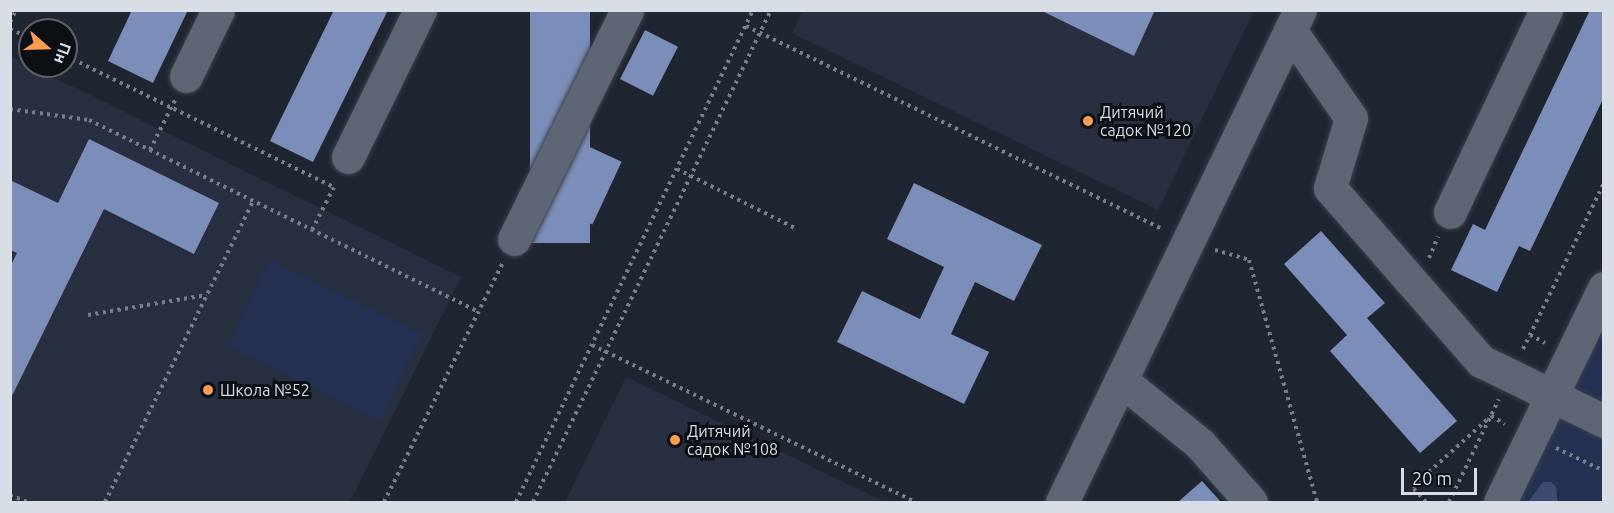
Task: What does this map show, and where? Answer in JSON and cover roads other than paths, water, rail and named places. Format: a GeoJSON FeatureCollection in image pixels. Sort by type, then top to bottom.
{"type":"FeatureCollection","features":[{"type":"Feature","properties":{"kind":"street"},"geometry":{"type":"LineString","coordinates":[[186,76],[218,10]]}},
{"type":"Feature","properties":{"kind":"street"},"geometry":{"type":"LineString","coordinates":[[348,157],[420,10]]}},
{"type":"Feature","properties":{"kind":"street"},"geometry":{"type":"LineString","coordinates":[[514,239],[627,10]]}},
{"type":"Feature","properties":{"kind":"street"},"geometry":{"type":"LineString","coordinates":[[1450,212],[1546,10]]}},
{"type":"Feature","properties":{"kind":"street"},"geometry":{"type":"LineString","coordinates":[[1062,502],[1295,20]]}},
{"type":"Feature","properties":{"kind":"street"},"geometry":{"type":"LineString","coordinates":[[1295,20],[1351,118],[1330,188],[1481,361],[1604,421]]}},
{"type":"Feature","properties":{"kind":"street"},"geometry":{"type":"LineString","coordinates":[[1500,502],[1604,288]]}},
{"type":"Feature","properties":{"kind":"street"},"geometry":{"type":"LineString","coordinates":[[1121,380],[1200,444],[1251,502]]}},
{"type":"Feature","properties":{"kind":"place","name":"Дитячий садок №120"},"geometry":{"type":"Point","coordinates":[1088,121]}},
{"type":"Feature","properties":{"kind":"place","name":"Школа №52"},"geometry":{"type":"Point","coordinates":[208,390]}},
{"type":"Feature","properties":{"kind":"place","name":"Дитячий садок №108"},"geometry":{"type":"Point","coordinates":[675,440]}}]}
